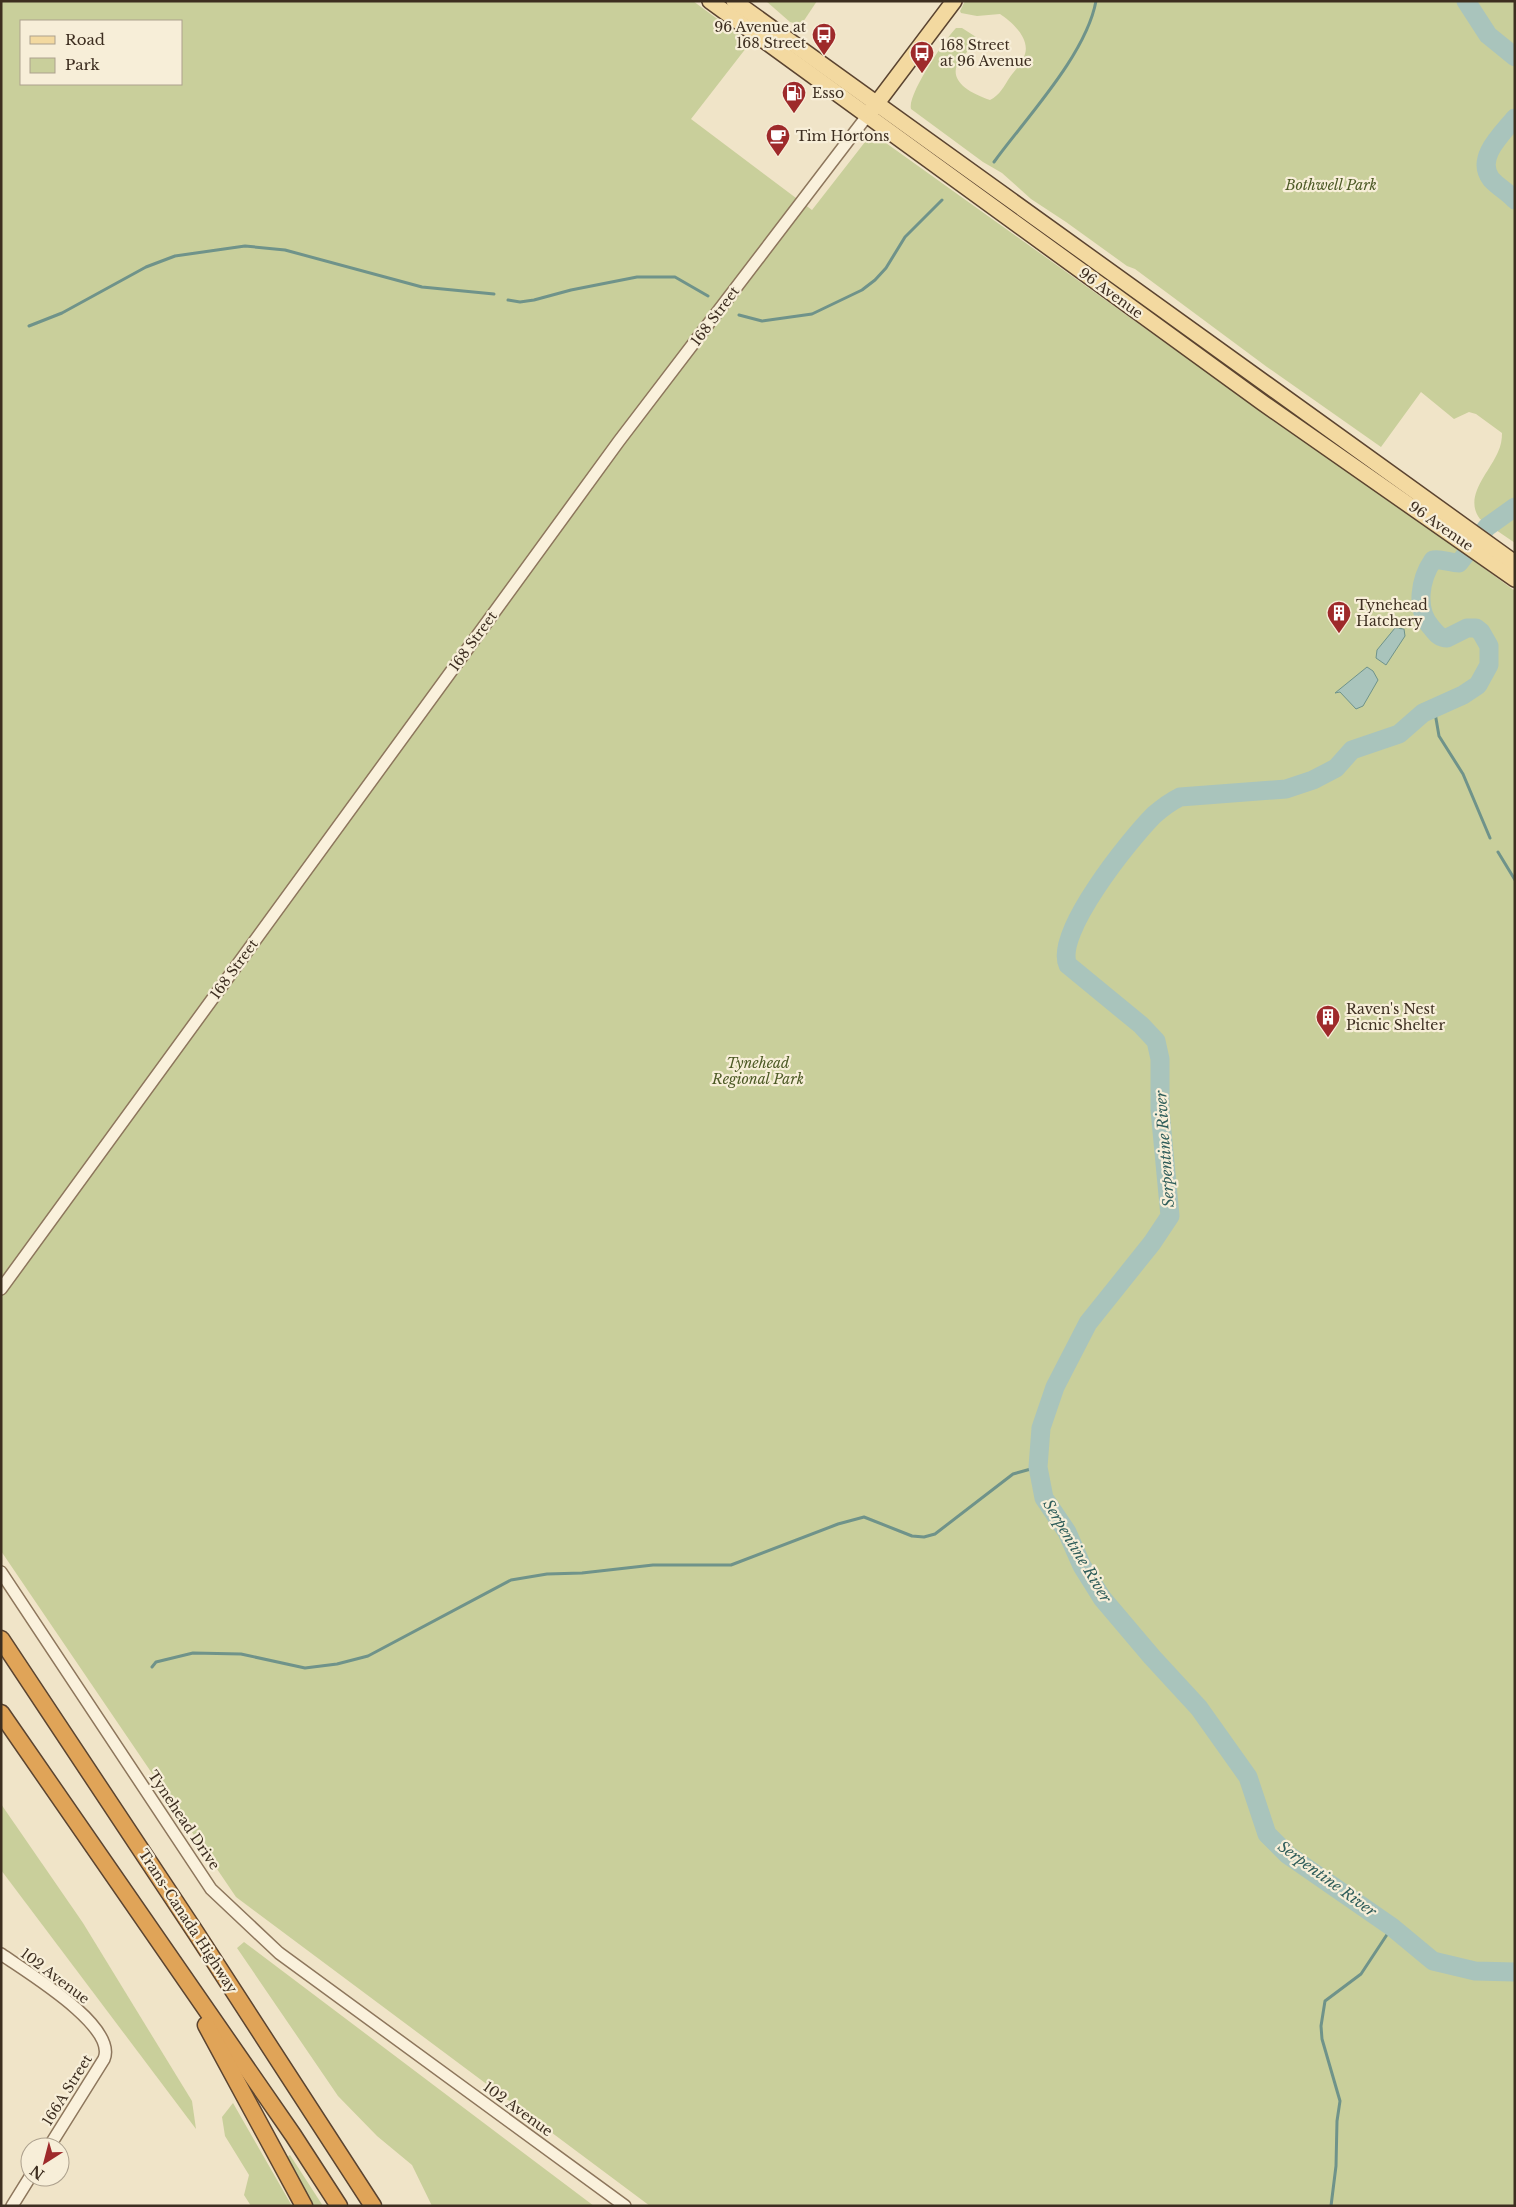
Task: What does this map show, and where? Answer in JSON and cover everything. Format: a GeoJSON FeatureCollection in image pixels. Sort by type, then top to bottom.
{"type":"FeatureCollection","features":[{"type":"Feature","properties":{"kind":"highway","name":"Trans-Canada Highway"},"geometry":{"type":"LineString","coordinates":[[1,1639],[196,1933],[373,2206]]}},
{"type":"Feature","properties":{"kind":"highway"},"geometry":{"type":"LineString","coordinates":[[1,1713],[169,1954],[293,2135],[339,2206]]}},
{"type":"Feature","properties":{"kind":"highway"},"geometry":{"type":"LineString","coordinates":[[169,1954],[304,2206]]}},
{"type":"Feature","properties":{"kind":"main road","name":"96 Avenue"},"geometry":{"type":"LineString","coordinates":[[710,1],[872,110],[1459,531],[1497,557],[1515,563]]}},
{"type":"Feature","properties":{"kind":"main road","name":"96 Avenue"},"geometry":{"type":"LineString","coordinates":[[734,1],[872,110]]}},
{"type":"Feature","properties":{"kind":"main road","name":"168 Street"},"geometry":{"type":"LineString","coordinates":[[872,110],[954,1]]}},
{"type":"Feature","properties":{"kind":"main road","name":"96 Avenue"},"geometry":{"type":"LineString","coordinates":[[1497,557],[1515,579]]}},
{"type":"Feature","properties":{"kind":"street","name":"168 Street"},"geometry":{"type":"LineString","coordinates":[[1,1289],[619,441],[872,110]]}},
{"type":"Feature","properties":{"kind":"street","name":"Tynehead Drive"},"geometry":{"type":"LineString","coordinates":[[1,1572],[211,1889],[279,1953],[394,2036]]}},
{"type":"Feature","properties":{"kind":"street","name":"102 Avenue"},"geometry":{"type":"LineString","coordinates":[[1,1954],[75,2007],[95,2028],[106,2048]]}},
{"type":"Feature","properties":{"kind":"street","name":"102 Avenue"},"geometry":{"type":"LineString","coordinates":[[394,2036],[625,2206]]}},
{"type":"Feature","properties":{"kind":"street","name":"166A Street"},"geometry":{"type":"LineString","coordinates":[[55,2137],[104,2060],[106,2048]]}},
{"type":"Feature","properties":{"kind":"street"},"geometry":{"type":"LineString","coordinates":[[12,2206],[24,2187]]}},
{"type":"Feature","properties":{"kind":"green space","name":"Tynehead Regional Park"},"geometry":{"type":"Polygon","coordinates":[[[1,1],[693,1],[750,43],[691,119],[812,210],[872,133],[1167,344],[1391,500],[1515,591],[1515,2206],[650,2206],[236,1897],[1,1551],[1,1]]]}},
{"type":"Feature","properties":{"kind":"green space"},"geometry":{"type":"Polygon","coordinates":[[[766,1],[817,1],[801,25],[790,22],[766,1]]]}},
{"type":"Feature","properties":{"kind":"green space","name":"Bothwell Park"},"geometry":{"type":"Polygon","coordinates":[[[965,1],[1515,1],[1515,543],[1480,519],[1476,511],[1474,502],[1479,485],[1499,450],[1502,433],[1476,414],[1469,412],[1454,419],[1421,392],[1381,447],[1267,367],[1135,269],[1127,266],[1031,199],[1002,173],[983,162],[911,109],[911,102],[921,80],[944,43],[956,28],[962,28],[976,37],[975,46],[964,55],[958,63],[956,71],[957,78],[962,84],[978,96],[990,100],[996,96],[1023,60],[1026,48],[1025,42],[1014,26],[1000,14],[977,16],[961,13],[960,11],[965,1]]]}},
{"type":"Feature","properties":{"kind":"green space"},"geometry":{"type":"Polygon","coordinates":[[[1,1804],[83,1923],[192,2101],[196,2129],[1,1870],[1,1804]]]}},
{"type":"Feature","properties":{"kind":"green space"},"geometry":{"type":"Polygon","coordinates":[[[244,1942],[594,2206],[432,2206],[412,2165],[377,2136],[338,2096],[237,1948],[244,1942]]]}},
{"type":"Feature","properties":{"kind":"green space"},"geometry":{"type":"Polygon","coordinates":[[[233,2103],[292,2206],[251,2206],[244,2195],[249,2175],[225,2136],[222,2117],[233,2103]]]}},
{"type":"Feature","properties":{"kind":"green space"},"geometry":{"type":"Polygon","coordinates":[[[290,2155],[323,2206],[313,2206],[287,2157],[290,2155]]]}},
{"type":"Feature","properties":{"kind":"water"},"geometry":{"type":"Polygon","coordinates":[[[1395,628],[1404,629],[1405,636],[1386,665],[1376,658],[1377,650],[1395,628]]]}},
{"type":"Feature","properties":{"kind":"water"},"geometry":{"type":"Polygon","coordinates":[[[1367,667],[1373,671],[1378,680],[1363,706],[1356,709],[1340,692],[1335,693],[1367,667]]]}},
{"type":"Feature","properties":{"kind":"waterway"},"geometry":{"type":"LineString","coordinates":[[994,162],[1068,64],[1090,22],[1096,1]]}},
{"type":"Feature","properties":{"kind":"waterway","name":"Serpentine River"},"geometry":{"type":"LineString","coordinates":[[1466,1],[1488,35],[1515,57]]}},
{"type":"Feature","properties":{"kind":"waterway","name":"Serpentine River"},"geometry":{"type":"LineString","coordinates":[[1515,118],[1497,139],[1488,155],[1486,163],[1491,179],[1515,200]]}},
{"type":"Feature","properties":{"kind":"waterway"},"geometry":{"type":"LineString","coordinates":[[739,315],[762,321],[812,314],[862,290],[886,268],[905,237],[942,200]]}},
{"type":"Feature","properties":{"kind":"waterway"},"geometry":{"type":"LineString","coordinates":[[29,326],[62,313],[146,267],[175,256],[245,246],[285,250],[422,287],[494,294]]}},
{"type":"Feature","properties":{"kind":"waterway"},"geometry":{"type":"LineString","coordinates":[[508,300],[520,302],[534,300],[571,290],[637,277],[675,277],[708,296]]}},
{"type":"Feature","properties":{"kind":"waterway","name":"Serpentine River"},"geometry":{"type":"LineString","coordinates":[[1515,507],[1487,527],[1459,563],[1433,560],[1422,585],[1421,603],[1423,612],[1426,620],[1438,635],[1447,638],[1467,628],[1476,628],[1481,632],[1489,646],[1489,665],[1478,685],[1463,695],[1423,713],[1399,734],[1352,750],[1336,768],[1313,780],[1286,789],[1180,797],[1166,805],[1143,827],[1113,864],[1083,910],[1072,932],[1066,951],[1068,965],[1141,1025],[1156,1041],[1160,1059],[1160,1110],[1170,1216],[1152,1243],[1088,1323],[1055,1387],[1041,1428],[1038,1467],[1044,1498],[1067,1532],[1082,1566],[1102,1598],[1152,1657],[1199,1708],[1248,1777],[1267,1834],[1288,1855],[1392,1927],[1433,1961],[1475,1971],[1515,1972]]}},
{"type":"Feature","properties":{"kind":"waterway"},"geometry":{"type":"LineString","coordinates":[[1434,707],[1439,736],[1463,774],[1490,838]]}},
{"type":"Feature","properties":{"kind":"waterway"},"geometry":{"type":"LineString","coordinates":[[1498,852],[1515,880]]}},
{"type":"Feature","properties":{"kind":"waterway"},"geometry":{"type":"LineString","coordinates":[[152,1667],[156,1662],[193,1653],[241,1654],[305,1668],[337,1664],[368,1656],[511,1580],[547,1574],[582,1573],[653,1565],[731,1565],[838,1524],[864,1517],[912,1536],[924,1537],[935,1534],[1013,1474],[1038,1467]]}},
{"type":"Feature","properties":{"kind":"waterway"},"geometry":{"type":"LineString","coordinates":[[1331,2206],[1336,2166],[1337,2121],[1340,2101],[1322,2039],[1321,2026],[1325,2001],[1361,1974],[1392,1927]]}},
{"type":"Feature","properties":{"kind":"place","name":"96 Avenue at 168 Street"},"geometry":{"type":"Point","coordinates":[824,56]}},
{"type":"Feature","properties":{"kind":"place","name":"168 Street at 96 Avenue"},"geometry":{"type":"Point","coordinates":[922,74]}},
{"type":"Feature","properties":{"kind":"place","name":"Esso"},"geometry":{"type":"Point","coordinates":[794,114]}},
{"type":"Feature","properties":{"kind":"place","name":"Tim Hortons"},"geometry":{"type":"Point","coordinates":[778,157]}},
{"type":"Feature","properties":{"kind":"place","name":"Tynehead Hatchery"},"geometry":{"type":"Point","coordinates":[1339,634]}},
{"type":"Feature","properties":{"kind":"place","name":"Raven's Nest Picnic Shelter"},"geometry":{"type":"Point","coordinates":[1328,1038]}}]}
